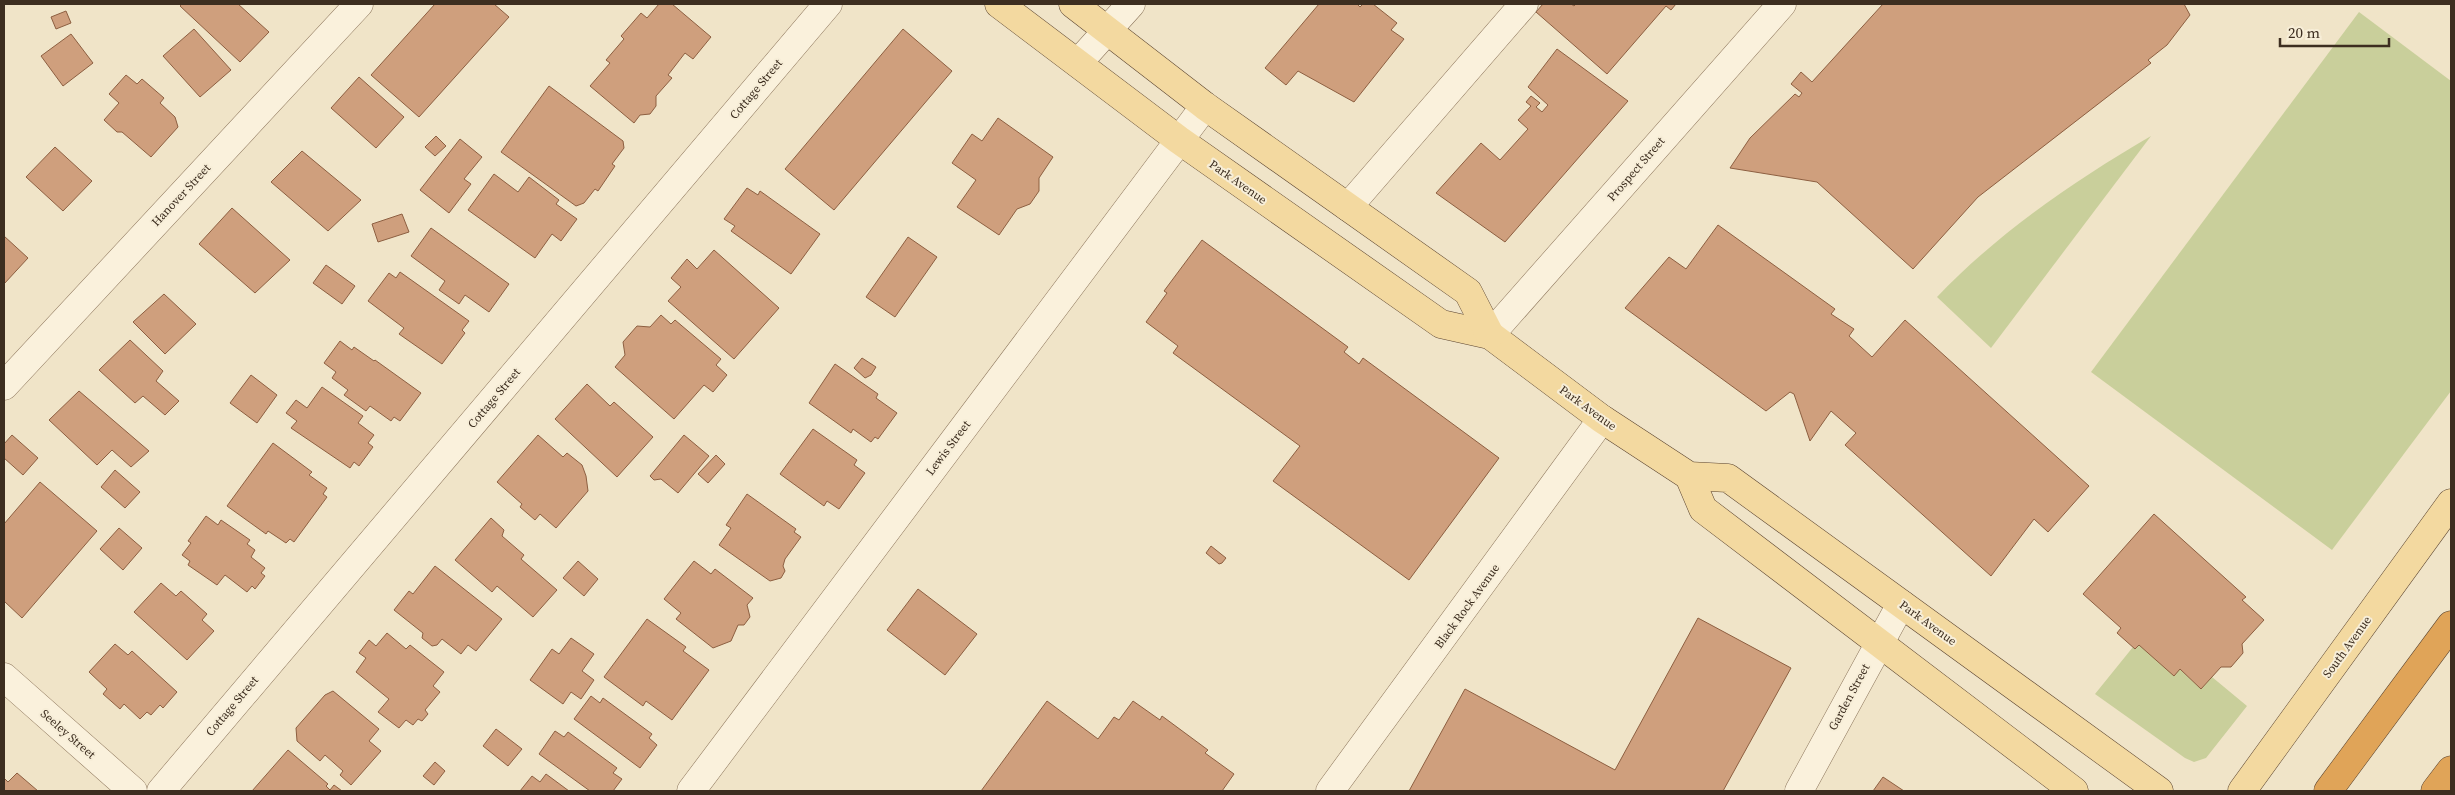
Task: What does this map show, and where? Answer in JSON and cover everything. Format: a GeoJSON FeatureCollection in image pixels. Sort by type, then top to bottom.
{"type":"FeatureCollection","features":[{"type":"Feature","properties":{"kind":"highway"},"geometry":{"type":"LineString","coordinates":[[2330,789],[2451,625]]}},
{"type":"Feature","properties":{"kind":"highway"},"geometry":{"type":"LineString","coordinates":[[2436,791],[2451,770]]}},
{"type":"Feature","properties":{"kind":"main road","name":"Park Avenue"},"geometry":{"type":"LineString","coordinates":[[999,4],[1179,140],[1441,324],[1490,335],[1602,419],[1689,476],[1728,478],[2159,791]]}},
{"type":"Feature","properties":{"kind":"main road","name":"Park Avenue"},"geometry":{"type":"LineString","coordinates":[[1073,4],[1205,106],[1468,292],[1490,335]]}},
{"type":"Feature","properties":{"kind":"main road"},"geometry":{"type":"LineString","coordinates":[[1689,476],[1703,509],[1878,644],[2074,791]]}},
{"type":"Feature","properties":{"kind":"main road","name":"South Avenue"},"geometry":{"type":"LineString","coordinates":[[2242,791],[2451,503]]}},
{"type":"Feature","properties":{"kind":"street","name":"Hanover Street"},"geometry":{"type":"LineString","coordinates":[[4,386],[359,4]]}},
{"type":"Feature","properties":{"kind":"street","name":"Cottage Street"},"geometry":{"type":"LineString","coordinates":[[160,791],[828,4]]}},
{"type":"Feature","properties":{"kind":"street"},"geometry":{"type":"LineString","coordinates":[[1078,64],[1131,4]]}},
{"type":"Feature","properties":{"kind":"street"},"geometry":{"type":"LineString","coordinates":[[1348,207],[1524,4]]}},
{"type":"Feature","properties":{"kind":"street","name":"Prospect Street"},"geometry":{"type":"LineString","coordinates":[[1490,335],[1782,4]]}},
{"type":"Feature","properties":{"kind":"street","name":"Lewis Street"},"geometry":{"type":"LineString","coordinates":[[691,791],[1205,106]]}},
{"type":"Feature","properties":{"kind":"street","name":"Black Rock Avenue"},"geometry":{"type":"LineString","coordinates":[[1330,791],[1602,419]]}},
{"type":"Feature","properties":{"kind":"street","name":"Garden Street"},"geometry":{"type":"LineString","coordinates":[[1799,791],[1901,604]]}},
{"type":"Feature","properties":{"kind":"street","name":"Seeley Street"},"geometry":{"type":"LineString","coordinates":[[4,677],[133,791]]}},
{"type":"Feature","properties":{"kind":"green space"},"geometry":{"type":"Polygon","coordinates":[[[2359,12],[2451,81],[2451,391],[2332,550],[2091,372],[2359,12]]]}},
{"type":"Feature","properties":{"kind":"green space"},"geometry":{"type":"Polygon","coordinates":[[[2151,136],[1991,348],[1937,297],[1986,251],[2038,209],[2094,171],[2151,136]]]}},
{"type":"Feature","properties":{"kind":"green space"},"geometry":{"type":"Polygon","coordinates":[[[2139,645],[2180,669],[2201,689],[2212,677],[2247,706],[2206,758],[2194,762],[2185,758],[2095,694],[2133,647],[2135,649],[2139,645]]]}},
{"type":"Feature","properties":{"kind":"building"},"geometry":{"type":"Polygon","coordinates":[[[182,4],[238,4],[269,32],[240,62],[180,6],[182,4]]]}},
{"type":"Feature","properties":{"kind":"building"},"geometry":{"type":"Polygon","coordinates":[[[435,4],[494,4],[509,17],[419,117],[371,75],[435,4]]]}},
{"type":"Feature","properties":{"kind":"building"},"geometry":{"type":"Polygon","coordinates":[[[659,4],[672,4],[711,37],[693,59],[685,53],[668,75],[672,78],[656,96],[656,106],[650,114],[640,115],[634,123],[590,86],[610,63],[606,60],[624,39],[621,36],[641,13],[647,18],[659,4]]]}},
{"type":"Feature","properties":{"kind":"building"},"geometry":{"type":"Polygon","coordinates":[[[1319,4],[1357,4],[1360,7],[1363,4],[1373,4],[1397,23],[1391,30],[1404,39],[1354,102],[1298,71],[1286,85],[1265,68],[1319,4]]]}},
{"type":"Feature","properties":{"kind":"building"},"geometry":{"type":"Polygon","coordinates":[[[1543,4],[1571,4],[1574,6],[1576,4],[1676,4],[1671,10],[1666,6],[1607,74],[1536,12],[1543,4]]]}},
{"type":"Feature","properties":{"kind":"building"},"geometry":{"type":"Polygon","coordinates":[[[1883,4],[2184,4],[2190,15],[2167,45],[2148,60],[2151,63],[1978,197],[1913,269],[1817,182],[1730,168],[1750,138],[1795,94],[1799,97],[1802,93],[1791,84],[1801,72],[1812,82],[1883,4]]]}},
{"type":"Feature","properties":{"kind":"building"},"geometry":{"type":"Polygon","coordinates":[[[66,11],[71,23],[56,29],[51,17],[66,11]]]}},
{"type":"Feature","properties":{"kind":"building"},"geometry":{"type":"Polygon","coordinates":[[[194,29],[231,70],[200,97],[163,56],[194,29]]]}},
{"type":"Feature","properties":{"kind":"building"},"geometry":{"type":"Polygon","coordinates":[[[903,29],[952,71],[834,210],[785,169],[903,29]]]}},
{"type":"Feature","properties":{"kind":"building"},"geometry":{"type":"Polygon","coordinates":[[[71,34],[93,63],[63,86],[41,56],[71,34]]]}},
{"type":"Feature","properties":{"kind":"building"},"geometry":{"type":"Polygon","coordinates":[[[1557,49],[1628,101],[1505,242],[1436,193],[1481,143],[1500,160],[1528,129],[1518,120],[1531,106],[1526,102],[1531,96],[1540,103],[1536,107],[1542,112],[1548,105],[1528,87],[1557,49]]]}},
{"type":"Feature","properties":{"kind":"building"},"geometry":{"type":"Polygon","coordinates":[[[126,75],[137,84],[142,79],[164,98],[160,103],[175,117],[178,127],[151,157],[122,132],[117,132],[104,120],[119,103],[109,94],[126,75]]]}},
{"type":"Feature","properties":{"kind":"building"},"geometry":{"type":"Polygon","coordinates":[[[359,77],[404,117],[376,148],[331,108],[359,77]]]}},
{"type":"Feature","properties":{"kind":"building"},"geometry":{"type":"Polygon","coordinates":[[[549,86],[623,141],[624,148],[612,164],[615,166],[598,191],[595,189],[584,203],[576,206],[501,152],[549,86]]]}},
{"type":"Feature","properties":{"kind":"building"},"geometry":{"type":"Polygon","coordinates":[[[998,118],[1053,157],[1039,178],[1039,191],[1030,204],[1017,209],[999,235],[957,207],[976,180],[952,163],[972,134],[982,141],[998,118]]]}},
{"type":"Feature","properties":{"kind":"building"},"geometry":{"type":"Polygon","coordinates":[[[436,136],[446,146],[435,156],[425,147],[436,136]]]}},
{"type":"Feature","properties":{"kind":"building"},"geometry":{"type":"Polygon","coordinates":[[[460,139],[482,157],[464,179],[471,184],[449,213],[420,190],[460,139]]]}},
{"type":"Feature","properties":{"kind":"building"},"geometry":{"type":"Polygon","coordinates":[[[55,147],[92,181],[63,211],[26,177],[55,147]]]}},
{"type":"Feature","properties":{"kind":"building"},"geometry":{"type":"Polygon","coordinates":[[[302,151],[361,200],[328,231],[271,182],[302,151]]]}},
{"type":"Feature","properties":{"kind":"building"},"geometry":{"type":"Polygon","coordinates":[[[494,174],[518,192],[529,177],[559,200],[556,204],[577,219],[561,241],[552,234],[535,258],[468,210],[494,174]]]}},
{"type":"Feature","properties":{"kind":"building"},"geometry":{"type":"Polygon","coordinates":[[[747,188],[758,195],[760,191],[820,234],[791,274],[731,231],[735,226],[724,219],[747,188]]]}},
{"type":"Feature","properties":{"kind":"building"},"geometry":{"type":"Polygon","coordinates":[[[232,208],[290,260],[255,293],[199,244],[232,208]]]}},
{"type":"Feature","properties":{"kind":"building"},"geometry":{"type":"Polygon","coordinates":[[[402,214],[409,232],[378,242],[372,224],[402,214]]]}},
{"type":"Feature","properties":{"kind":"building"},"geometry":{"type":"Polygon","coordinates":[[[1718,225],[1835,309],[1831,314],[1854,329],[1849,336],[1872,357],[1905,320],[2089,486],[2048,532],[2034,519],[1991,576],[1845,445],[1856,433],[1831,411],[1810,441],[1794,394],[1790,392],[1766,411],[1625,308],[1669,257],[1686,269],[1718,225]]]}},
{"type":"Feature","properties":{"kind":"building"},"geometry":{"type":"Polygon","coordinates":[[[431,228],[509,284],[489,312],[465,295],[459,304],[439,290],[445,281],[411,256],[431,228]]]}},
{"type":"Feature","properties":{"kind":"building"},"geometry":{"type":"Polygon","coordinates":[[[4,236],[28,258],[4,284],[4,236]]]}},
{"type":"Feature","properties":{"kind":"building"},"geometry":{"type":"Polygon","coordinates":[[[908,237],[937,257],[895,317],[866,297],[908,237]]]}},
{"type":"Feature","properties":{"kind":"building"},"geometry":{"type":"Polygon","coordinates":[[[1202,240],[1348,347],[1344,352],[1359,364],[1363,358],[1499,458],[1409,580],[1273,481],[1300,446],[1173,353],[1178,346],[1146,322],[1167,293],[1164,291],[1202,240]]]}},
{"type":"Feature","properties":{"kind":"building"},"geometry":{"type":"Polygon","coordinates":[[[714,250],[779,308],[734,359],[668,301],[681,287],[671,278],[687,259],[697,269],[714,250]]]}},
{"type":"Feature","properties":{"kind":"building"},"geometry":{"type":"Polygon","coordinates":[[[326,265],[355,286],[342,304],[313,283],[326,265]]]}},
{"type":"Feature","properties":{"kind":"building"},"geometry":{"type":"Polygon","coordinates":[[[400,272],[469,321],[462,330],[465,333],[442,364],[399,334],[404,328],[368,301],[389,273],[396,278],[400,272]]]}},
{"type":"Feature","properties":{"kind":"building"},"geometry":{"type":"Polygon","coordinates":[[[164,294],[196,324],[165,354],[133,322],[164,294]]]}},
{"type":"Feature","properties":{"kind":"building"},"geometry":{"type":"Polygon","coordinates":[[[661,315],[671,324],[675,320],[721,359],[716,365],[727,375],[713,392],[704,385],[674,419],[615,367],[625,355],[623,342],[637,326],[650,327],[661,315]]]}},
{"type":"Feature","properties":{"kind":"building"},"geometry":{"type":"Polygon","coordinates":[[[130,340],[163,371],[156,381],[179,401],[165,415],[143,396],[135,403],[99,370],[130,340]]]}},
{"type":"Feature","properties":{"kind":"building"},"geometry":{"type":"Polygon","coordinates":[[[340,341],[352,350],[354,347],[375,360],[421,393],[400,421],[394,417],[391,421],[370,406],[366,411],[344,395],[348,390],[332,378],[336,372],[324,363],[340,341]]]}},
{"type":"Feature","properties":{"kind":"building"},"geometry":{"type":"Polygon","coordinates":[[[862,358],[876,367],[871,375],[865,378],[854,368],[862,358]]]}},
{"type":"Feature","properties":{"kind":"building"},"geometry":{"type":"Polygon","coordinates":[[[835,364],[878,394],[876,398],[897,413],[878,439],[875,437],[871,442],[853,429],[851,433],[809,403],[835,364]]]}},
{"type":"Feature","properties":{"kind":"building"},"geometry":{"type":"Polygon","coordinates":[[[251,375],[277,395],[257,423],[230,403],[251,375]]]}},
{"type":"Feature","properties":{"kind":"building"},"geometry":{"type":"Polygon","coordinates":[[[587,384],[610,406],[614,402],[653,437],[617,477],[555,419],[587,384]]]}},
{"type":"Feature","properties":{"kind":"building"},"geometry":{"type":"Polygon","coordinates":[[[322,387],[363,416],[358,423],[374,435],[368,443],[373,447],[359,466],[354,462],[350,468],[291,428],[297,421],[286,413],[296,400],[307,408],[322,387]]]}},
{"type":"Feature","properties":{"kind":"building"},"geometry":{"type":"Polygon","coordinates":[[[79,391],[149,451],[131,467],[112,450],[97,465],[49,420],[79,391]]]}},
{"type":"Feature","properties":{"kind":"building"},"geometry":{"type":"Polygon","coordinates":[[[813,429],[857,460],[854,465],[865,473],[839,509],[827,501],[824,506],[780,474],[813,429]]]}},
{"type":"Feature","properties":{"kind":"building"},"geometry":{"type":"Polygon","coordinates":[[[12,435],[38,458],[23,475],[4,458],[4,444],[12,435]]]}},
{"type":"Feature","properties":{"kind":"building"},"geometry":{"type":"Polygon","coordinates":[[[538,435],[563,457],[567,453],[582,465],[586,476],[588,491],[556,528],[540,514],[535,520],[520,507],[522,504],[497,482],[538,435]]]}},
{"type":"Feature","properties":{"kind":"building"},"geometry":{"type":"Polygon","coordinates":[[[684,435],[709,456],[678,493],[661,479],[654,480],[650,476],[684,435]]]}},
{"type":"Feature","properties":{"kind":"building"},"geometry":{"type":"Polygon","coordinates":[[[273,443],[312,472],[309,475],[327,488],[323,494],[327,497],[294,542],[290,539],[286,543],[268,531],[266,534],[227,506],[273,443]]]}},
{"type":"Feature","properties":{"kind":"building"},"geometry":{"type":"Polygon","coordinates":[[[716,455],[725,464],[708,483],[698,474],[716,455]]]}},
{"type":"Feature","properties":{"kind":"building"},"geometry":{"type":"Polygon","coordinates":[[[115,470],[140,492],[125,508],[101,487],[115,470]]]}},
{"type":"Feature","properties":{"kind":"building"},"geometry":{"type":"Polygon","coordinates":[[[40,482],[97,531],[22,618],[4,601],[4,524],[40,482]]]}},
{"type":"Feature","properties":{"kind":"building"},"geometry":{"type":"Polygon","coordinates":[[[747,494],[796,529],[794,532],[801,537],[785,559],[783,566],[785,571],[781,578],[770,581],[719,545],[731,528],[726,525],[747,494]]]}},
{"type":"Feature","properties":{"kind":"building"},"geometry":{"type":"Polygon","coordinates":[[[2154,514],[2246,597],[2242,600],[2264,620],[2242,644],[2243,653],[2231,667],[2221,667],[2201,689],[2180,669],[2174,676],[2139,645],[2135,649],[2117,633],[2121,628],[2083,594],[2154,514]]]}},
{"type":"Feature","properties":{"kind":"building"},"geometry":{"type":"Polygon","coordinates":[[[206,516],[218,525],[221,520],[250,540],[247,544],[255,550],[251,557],[265,568],[261,573],[265,576],[255,589],[252,586],[247,592],[225,575],[217,585],[188,565],[190,561],[182,555],[191,543],[188,541],[206,516]]]}},
{"type":"Feature","properties":{"kind":"building"},"geometry":{"type":"Polygon","coordinates":[[[491,518],[504,530],[502,536],[524,555],[521,559],[557,590],[533,617],[497,586],[492,592],[455,560],[491,518]]]}},
{"type":"Feature","properties":{"kind":"building"},"geometry":{"type":"Polygon","coordinates":[[[119,528],[142,548],[123,570],[100,549],[119,528]]]}},
{"type":"Feature","properties":{"kind":"building"},"geometry":{"type":"Polygon","coordinates":[[[1211,546],[1226,558],[1222,563],[1219,564],[1206,553],[1211,546]]]}},
{"type":"Feature","properties":{"kind":"building"},"geometry":{"type":"Polygon","coordinates":[[[578,561],[598,579],[584,596],[563,578],[578,561]]]}},
{"type":"Feature","properties":{"kind":"building"},"geometry":{"type":"Polygon","coordinates":[[[694,561],[711,574],[715,569],[753,598],[747,605],[750,617],[744,625],[738,625],[731,641],[713,648],[676,619],[681,613],[664,599],[694,561]]]}},
{"type":"Feature","properties":{"kind":"building"},"geometry":{"type":"Polygon","coordinates":[[[435,566],[502,619],[476,651],[468,645],[461,654],[442,639],[437,645],[432,646],[422,638],[423,633],[394,610],[409,591],[413,594],[435,566]]]}},
{"type":"Feature","properties":{"kind":"building"},"geometry":{"type":"Polygon","coordinates":[[[161,583],[176,596],[181,591],[207,614],[202,620],[214,631],[187,660],[134,612],[161,583]]]}},
{"type":"Feature","properties":{"kind":"building"},"geometry":{"type":"Polygon","coordinates":[[[918,589],[977,634],[945,675],[887,630],[918,589]]]}},
{"type":"Feature","properties":{"kind":"building"},"geometry":{"type":"Polygon","coordinates":[[[1698,618],[1791,668],[1723,791],[1409,791],[1465,689],[1615,770],[1698,618]]]}},
{"type":"Feature","properties":{"kind":"building"},"geometry":{"type":"Polygon","coordinates":[[[647,619],[686,647],[683,651],[709,670],[672,720],[646,701],[643,706],[604,677],[647,619]]]}},
{"type":"Feature","properties":{"kind":"building"},"geometry":{"type":"Polygon","coordinates":[[[387,633],[406,649],[410,645],[444,672],[433,686],[440,692],[425,710],[428,714],[422,721],[418,719],[413,725],[406,720],[399,728],[378,712],[389,699],[356,672],[366,658],[359,653],[369,640],[376,646],[387,633]]]}},
{"type":"Feature","properties":{"kind":"building"},"geometry":{"type":"Polygon","coordinates":[[[571,638],[594,654],[582,671],[594,680],[581,699],[571,692],[563,704],[530,680],[552,649],[559,654],[571,638]]]}},
{"type":"Feature","properties":{"kind":"building"},"geometry":{"type":"Polygon","coordinates":[[[115,644],[128,655],[132,651],[177,692],[163,708],[160,705],[151,715],[147,712],[140,719],[124,704],[120,709],[103,694],[107,689],[89,672],[115,644]]]}},
{"type":"Feature","properties":{"kind":"building"},"geometry":{"type":"Polygon","coordinates":[[[333,691],[379,729],[369,741],[381,751],[351,785],[340,775],[343,771],[325,755],[320,761],[297,741],[296,728],[325,695],[333,691]]]}},
{"type":"Feature","properties":{"kind":"building"},"geometry":{"type":"Polygon","coordinates":[[[591,696],[600,703],[603,698],[652,734],[649,738],[657,745],[640,768],[574,719],[591,696]]]}},
{"type":"Feature","properties":{"kind":"building"},"geometry":{"type":"Polygon","coordinates":[[[1047,701],[1098,739],[1114,717],[1119,720],[1133,701],[1160,720],[1162,716],[1208,750],[1205,753],[1234,774],[1222,791],[981,791],[1047,701]]]}},
{"type":"Feature","properties":{"kind":"building"},"geometry":{"type":"Polygon","coordinates":[[[496,729],[522,749],[508,766],[483,746],[496,729]]]}},
{"type":"Feature","properties":{"kind":"building"},"geometry":{"type":"Polygon","coordinates":[[[555,731],[564,737],[568,732],[617,768],[613,773],[622,779],[613,791],[590,791],[539,754],[555,731]]]}},
{"type":"Feature","properties":{"kind":"building"},"geometry":{"type":"Polygon","coordinates":[[[288,750],[328,784],[326,786],[330,790],[334,785],[342,791],[252,791],[288,750]]]}},
{"type":"Feature","properties":{"kind":"building"},"geometry":{"type":"Polygon","coordinates":[[[435,762],[445,771],[434,785],[423,776],[435,762]]]}},
{"type":"Feature","properties":{"kind":"building"},"geometry":{"type":"Polygon","coordinates":[[[17,773],[38,791],[4,791],[4,778],[8,782],[17,773]]]}},
{"type":"Feature","properties":{"kind":"building"},"geometry":{"type":"Polygon","coordinates":[[[546,774],[569,791],[520,791],[532,776],[540,782],[546,774]]]}},
{"type":"Feature","properties":{"kind":"building"},"geometry":{"type":"Polygon","coordinates":[[[1883,777],[1904,791],[1873,791],[1883,777]]]}}]}
